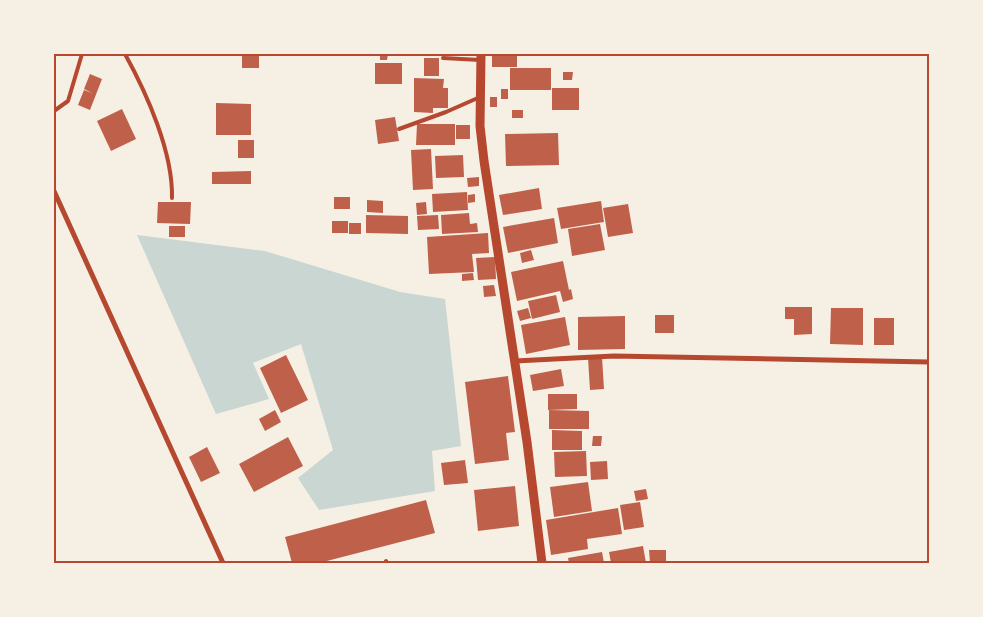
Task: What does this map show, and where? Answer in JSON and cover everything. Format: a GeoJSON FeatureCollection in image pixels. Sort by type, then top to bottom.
{"type":"FeatureCollection","features":[{"type":"Feature","properties":{"kind":"street"},"geometry":{"type":"LineString","coordinates":[[480,57],[480,126],[484,161],[515,361],[542,563]]}},
{"type":"Feature","properties":{"kind":"street"},"geometry":{"type":"LineString","coordinates":[[54,191],[223,563]]}},
{"type":"Feature","properties":{"kind":"street"},"geometry":{"type":"LineString","coordinates":[[515,361],[614,356],[929,362]]}},
{"type":"Feature","properties":{"kind":"lane"},"geometry":{"type":"LineString","coordinates":[[54,111],[68,101],[82,54]]}},
{"type":"Feature","properties":{"kind":"lane"},"geometry":{"type":"LineString","coordinates":[[125,54],[143,87],[160,135],[172,180],[172,198]]}},
{"type":"Feature","properties":{"kind":"lane"},"geometry":{"type":"LineString","coordinates":[[443,58],[480,57]]}},
{"type":"Feature","properties":{"kind":"lane"},"geometry":{"type":"LineString","coordinates":[[400,129],[480,97]]}},
{"type":"Feature","properties":{"kind":"shaded area"},"geometry":{"type":"Polygon","coordinates":[[[137,235],[265,251],[400,292],[445,299],[461,446],[432,451],[435,491],[319,510],[298,478],[333,450],[301,344],[253,363],[269,399],[216,414],[137,235]]]}},
{"type":"Feature","properties":{"kind":"building"},"geometry":{"type":"Polygon","coordinates":[[[242,54],[259,54],[259,68],[242,68],[242,54]]]}},
{"type":"Feature","properties":{"kind":"building"},"geometry":{"type":"Polygon","coordinates":[[[380,54],[388,54],[387,60],[380,60],[380,54]]]}},
{"type":"Feature","properties":{"kind":"building"},"geometry":{"type":"Polygon","coordinates":[[[492,54],[517,54],[517,67],[492,67],[492,54]]]}},
{"type":"Feature","properties":{"kind":"building"},"geometry":{"type":"Polygon","coordinates":[[[424,58],[439,58],[439,76],[424,76],[424,58]]]}},
{"type":"Feature","properties":{"kind":"building"},"geometry":{"type":"Polygon","coordinates":[[[375,63],[402,63],[402,84],[375,84],[375,63]]]}},
{"type":"Feature","properties":{"kind":"building"},"geometry":{"type":"Polygon","coordinates":[[[510,68],[551,68],[551,90],[510,90],[510,68]]]}},
{"type":"Feature","properties":{"kind":"building"},"geometry":{"type":"Polygon","coordinates":[[[563,72],[573,72],[572,80],[563,80],[563,72]]]}},
{"type":"Feature","properties":{"kind":"building"},"geometry":{"type":"Polygon","coordinates":[[[90,74],[102,79],[90,110],[78,105],[84,90],[92,93],[84,89],[90,74]]]}},
{"type":"Feature","properties":{"kind":"building"},"geometry":{"type":"Polygon","coordinates":[[[414,78],[444,79],[443,88],[448,88],[448,108],[433,108],[433,113],[414,112],[414,78]]]}},
{"type":"Feature","properties":{"kind":"building"},"geometry":{"type":"Polygon","coordinates":[[[552,88],[579,88],[579,110],[552,110],[552,88]]]}},
{"type":"Feature","properties":{"kind":"building"},"geometry":{"type":"Polygon","coordinates":[[[501,89],[508,89],[508,99],[501,99],[501,89]]]}},
{"type":"Feature","properties":{"kind":"building"},"geometry":{"type":"Polygon","coordinates":[[[490,97],[497,97],[497,107],[490,107],[490,97]]]}},
{"type":"Feature","properties":{"kind":"building"},"geometry":{"type":"Polygon","coordinates":[[[216,103],[251,104],[251,135],[216,135],[216,103]]]}},
{"type":"Feature","properties":{"kind":"building"},"geometry":{"type":"Polygon","coordinates":[[[122,109],[136,139],[111,151],[97,121],[122,109]]]}},
{"type":"Feature","properties":{"kind":"building"},"geometry":{"type":"Polygon","coordinates":[[[512,110],[523,110],[523,118],[512,118],[512,110]]]}},
{"type":"Feature","properties":{"kind":"building"},"geometry":{"type":"Polygon","coordinates":[[[395,117],[399,141],[378,144],[375,120],[395,117]]]}},
{"type":"Feature","properties":{"kind":"building"},"geometry":{"type":"Polygon","coordinates":[[[417,124],[455,124],[455,145],[416,145],[417,124]]]}},
{"type":"Feature","properties":{"kind":"building"},"geometry":{"type":"Polygon","coordinates":[[[456,125],[470,125],[470,139],[456,139],[456,125]]]}},
{"type":"Feature","properties":{"kind":"building"},"geometry":{"type":"Polygon","coordinates":[[[558,133],[559,165],[506,166],[505,134],[558,133]]]}},
{"type":"Feature","properties":{"kind":"building"},"geometry":{"type":"Polygon","coordinates":[[[238,140],[254,140],[254,158],[238,158],[238,140]]]}},
{"type":"Feature","properties":{"kind":"building"},"geometry":{"type":"Polygon","coordinates":[[[431,149],[433,189],[413,190],[411,150],[431,149]]]}},
{"type":"Feature","properties":{"kind":"building"},"geometry":{"type":"Polygon","coordinates":[[[463,155],[464,177],[436,178],[435,156],[463,155]]]}},
{"type":"Feature","properties":{"kind":"building"},"geometry":{"type":"Polygon","coordinates":[[[251,171],[251,184],[212,184],[212,172],[251,171]]]}},
{"type":"Feature","properties":{"kind":"building"},"geometry":{"type":"Polygon","coordinates":[[[479,177],[479,186],[468,187],[467,178],[479,177]]]}},
{"type":"Feature","properties":{"kind":"building"},"geometry":{"type":"Polygon","coordinates":[[[539,188],[542,209],[503,215],[499,195],[539,188]]]}},
{"type":"Feature","properties":{"kind":"building"},"geometry":{"type":"Polygon","coordinates":[[[467,192],[468,210],[433,212],[432,194],[467,192]]]}},
{"type":"Feature","properties":{"kind":"building"},"geometry":{"type":"Polygon","coordinates":[[[475,194],[475,202],[468,203],[468,195],[475,194]]]}},
{"type":"Feature","properties":{"kind":"building"},"geometry":{"type":"Polygon","coordinates":[[[334,197],[350,197],[350,209],[334,209],[334,197]]]}},
{"type":"Feature","properties":{"kind":"building"},"geometry":{"type":"Polygon","coordinates":[[[367,200],[383,201],[383,213],[367,212],[367,200]]]}},
{"type":"Feature","properties":{"kind":"building"},"geometry":{"type":"Polygon","coordinates":[[[601,201],[604,222],[561,229],[557,208],[601,201]]]}},
{"type":"Feature","properties":{"kind":"building"},"geometry":{"type":"Polygon","coordinates":[[[158,202],[191,202],[190,224],[157,223],[158,202]]]}},
{"type":"Feature","properties":{"kind":"building"},"geometry":{"type":"Polygon","coordinates":[[[426,202],[427,214],[417,215],[416,203],[426,202]]]}},
{"type":"Feature","properties":{"kind":"building"},"geometry":{"type":"Polygon","coordinates":[[[628,204],[633,233],[608,237],[603,208],[628,204]]]}},
{"type":"Feature","properties":{"kind":"building"},"geometry":{"type":"Polygon","coordinates":[[[469,213],[470,224],[477,223],[478,232],[442,234],[441,215],[469,213]]]}},
{"type":"Feature","properties":{"kind":"building"},"geometry":{"type":"Polygon","coordinates":[[[366,215],[408,216],[408,234],[366,233],[366,215]]]}},
{"type":"Feature","properties":{"kind":"building"},"geometry":{"type":"Polygon","coordinates":[[[438,215],[439,229],[418,230],[417,216],[438,215]]]}},
{"type":"Feature","properties":{"kind":"building"},"geometry":{"type":"Polygon","coordinates":[[[554,218],[558,243],[508,253],[503,227],[554,218]]]}},
{"type":"Feature","properties":{"kind":"building"},"geometry":{"type":"Polygon","coordinates":[[[332,221],[348,221],[348,233],[332,233],[332,221]]]}},
{"type":"Feature","properties":{"kind":"building"},"geometry":{"type":"Polygon","coordinates":[[[349,223],[361,223],[361,234],[349,234],[349,223]]]}},
{"type":"Feature","properties":{"kind":"building"},"geometry":{"type":"Polygon","coordinates":[[[600,224],[605,250],[572,256],[568,229],[600,224]]]}},
{"type":"Feature","properties":{"kind":"building"},"geometry":{"type":"Polygon","coordinates":[[[169,226],[185,226],[185,237],[169,237],[169,226]]]}},
{"type":"Feature","properties":{"kind":"building"},"geometry":{"type":"Polygon","coordinates":[[[488,233],[489,253],[472,254],[474,272],[429,274],[427,237],[488,233]]]}},
{"type":"Feature","properties":{"kind":"building"},"geometry":{"type":"Polygon","coordinates":[[[531,250],[534,260],[522,263],[520,253],[531,250]]]}},
{"type":"Feature","properties":{"kind":"building"},"geometry":{"type":"Polygon","coordinates":[[[495,257],[496,279],[478,280],[476,258],[495,257]]]}},
{"type":"Feature","properties":{"kind":"building"},"geometry":{"type":"Polygon","coordinates":[[[563,261],[569,290],[571,289],[573,299],[563,302],[560,291],[517,301],[511,272],[563,261]]]}},
{"type":"Feature","properties":{"kind":"building"},"geometry":{"type":"Polygon","coordinates":[[[473,273],[474,280],[462,281],[462,274],[473,273]]]}},
{"type":"Feature","properties":{"kind":"building"},"geometry":{"type":"Polygon","coordinates":[[[494,285],[496,296],[484,297],[483,286],[494,285]]]}},
{"type":"Feature","properties":{"kind":"building"},"geometry":{"type":"Polygon","coordinates":[[[556,295],[560,312],[532,319],[528,301],[556,295]]]}},
{"type":"Feature","properties":{"kind":"building"},"geometry":{"type":"Polygon","coordinates":[[[785,307],[812,307],[812,334],[794,335],[794,319],[785,319],[785,307]]]}},
{"type":"Feature","properties":{"kind":"building"},"geometry":{"type":"Polygon","coordinates":[[[528,308],[531,318],[520,321],[517,311],[528,308]]]}},
{"type":"Feature","properties":{"kind":"building"},"geometry":{"type":"Polygon","coordinates":[[[831,308],[863,308],[863,345],[830,344],[831,308]]]}},
{"type":"Feature","properties":{"kind":"building"},"geometry":{"type":"Polygon","coordinates":[[[655,315],[674,315],[674,333],[655,333],[655,315]]]}},
{"type":"Feature","properties":{"kind":"building"},"geometry":{"type":"Polygon","coordinates":[[[625,316],[625,349],[578,350],[578,317],[625,316]]]}},
{"type":"Feature","properties":{"kind":"building"},"geometry":{"type":"Polygon","coordinates":[[[565,317],[570,345],[526,354],[521,325],[565,317]]]}},
{"type":"Feature","properties":{"kind":"building"},"geometry":{"type":"Polygon","coordinates":[[[874,318],[894,318],[894,345],[874,345],[874,318]]]}},
{"type":"Feature","properties":{"kind":"building"},"geometry":{"type":"Polygon","coordinates":[[[286,355],[308,400],[281,413],[260,368],[286,355]]]}},
{"type":"Feature","properties":{"kind":"building"},"geometry":{"type":"Polygon","coordinates":[[[602,357],[604,389],[590,390],[588,358],[602,357]]]}},
{"type":"Feature","properties":{"kind":"building"},"geometry":{"type":"Polygon","coordinates":[[[561,369],[564,386],[533,391],[530,375],[561,369]]]}},
{"type":"Feature","properties":{"kind":"building"},"geometry":{"type":"Polygon","coordinates":[[[508,376],[515,432],[506,433],[509,460],[475,464],[465,382],[508,376]]]}},
{"type":"Feature","properties":{"kind":"building"},"geometry":{"type":"Polygon","coordinates":[[[548,394],[577,394],[577,409],[548,410],[548,394]]]}},
{"type":"Feature","properties":{"kind":"building"},"geometry":{"type":"Polygon","coordinates":[[[275,410],[281,422],[265,431],[259,419],[275,410]]]}},
{"type":"Feature","properties":{"kind":"building"},"geometry":{"type":"Polygon","coordinates":[[[549,410],[589,411],[589,429],[549,429],[549,410]]]}},
{"type":"Feature","properties":{"kind":"building"},"geometry":{"type":"Polygon","coordinates":[[[552,430],[582,431],[582,450],[552,450],[552,430]]]}},
{"type":"Feature","properties":{"kind":"building"},"geometry":{"type":"Polygon","coordinates":[[[593,436],[602,436],[601,446],[592,446],[593,436]]]}},
{"type":"Feature","properties":{"kind":"building"},"geometry":{"type":"Polygon","coordinates":[[[288,437],[303,466],[254,492],[239,464],[288,437]]]}},
{"type":"Feature","properties":{"kind":"building"},"geometry":{"type":"Polygon","coordinates":[[[207,447],[220,473],[201,482],[189,457],[207,447]]]}},
{"type":"Feature","properties":{"kind":"building"},"geometry":{"type":"Polygon","coordinates":[[[586,451],[587,476],[555,477],[554,452],[586,451]]]}},
{"type":"Feature","properties":{"kind":"building"},"geometry":{"type":"Polygon","coordinates":[[[465,460],[468,483],[444,485],[441,463],[465,460]]]}},
{"type":"Feature","properties":{"kind":"building"},"geometry":{"type":"Polygon","coordinates":[[[607,461],[608,479],[591,480],[590,462],[607,461]]]}},
{"type":"Feature","properties":{"kind":"building"},"geometry":{"type":"Polygon","coordinates":[[[588,482],[592,511],[554,517],[550,487],[588,482]]]}},
{"type":"Feature","properties":{"kind":"building"},"geometry":{"type":"Polygon","coordinates":[[[515,486],[519,526],[478,531],[474,490],[515,486]]]}},
{"type":"Feature","properties":{"kind":"building"},"geometry":{"type":"Polygon","coordinates":[[[646,489],[648,499],[636,501],[634,491],[646,489]]]}},
{"type":"Feature","properties":{"kind":"building"},"geometry":{"type":"Polygon","coordinates":[[[426,500],[435,533],[319,563],[292,563],[285,537],[426,500]]]}},
{"type":"Feature","properties":{"kind":"building"},"geometry":{"type":"Polygon","coordinates":[[[640,502],[644,527],[624,530],[620,505],[640,502]]]}},
{"type":"Feature","properties":{"kind":"building"},"geometry":{"type":"Polygon","coordinates":[[[618,508],[622,534],[587,539],[588,549],[551,555],[546,520],[618,508]]]}},
{"type":"Feature","properties":{"kind":"building"},"geometry":{"type":"Polygon","coordinates":[[[643,546],[646,563],[611,563],[609,552],[643,546]]]}},
{"type":"Feature","properties":{"kind":"building"},"geometry":{"type":"Polygon","coordinates":[[[649,550],[666,550],[666,563],[650,563],[649,550]]]}},
{"type":"Feature","properties":{"kind":"building"},"geometry":{"type":"Polygon","coordinates":[[[602,552],[604,563],[569,563],[568,558],[602,552]]]}}]}
